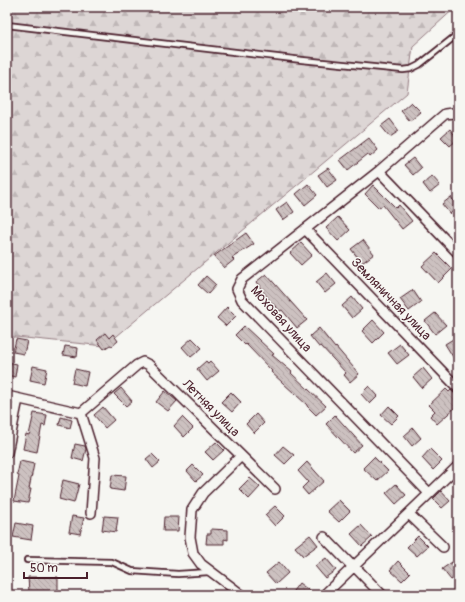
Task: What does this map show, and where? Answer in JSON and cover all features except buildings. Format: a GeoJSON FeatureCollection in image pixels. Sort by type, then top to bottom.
{"type":"FeatureCollection","features":[{"type":"Feature","properties":{"kind":"street","name":"Моховая улица"},"geometry":{"type":"LineString","coordinates":[[428,493],[242,300],[237,289],[242,279],[379,171],[445,114],[453,113],[458,116]]}},
{"type":"Feature","properties":{"kind":"street"},"geometry":{"type":"LineString","coordinates":[[379,171],[458,253]]}},
{"type":"Feature","properties":{"kind":"street","name":"Земляничная улица"},"geometry":{"type":"LineString","coordinates":[[305,229],[458,388]]}},
{"type":"Feature","properties":{"kind":"street","name":"Летняя улица"},"geometry":{"type":"LineString","coordinates":[[81,413],[137,365],[143,362],[149,365],[185,399],[241,456],[203,493],[192,510],[190,537],[193,553],[201,564],[242,595]]}},
{"type":"Feature","properties":{"kind":"street"},"geometry":{"type":"LineString","coordinates":[[7,396],[81,413],[95,458],[91,513]]}},
{"type":"Feature","properties":{"kind":"street"},"geometry":{"type":"LineString","coordinates":[[7,453],[18,399]]}},
{"type":"Feature","properties":{"kind":"street"},"geometry":{"type":"LineString","coordinates":[[241,456],[275,489]]}},
{"type":"Feature","properties":{"kind":"street"},"geometry":{"type":"LineString","coordinates":[[324,595],[409,514],[428,493],[458,466]]}},
{"type":"Feature","properties":{"kind":"street"},"geometry":{"type":"LineString","coordinates":[[409,514],[443,547]]}},
{"type":"Feature","properties":{"kind":"street"},"geometry":{"type":"LineString","coordinates":[[324,537],[382,595]]}},
{"type":"Feature","properties":{"kind":"lane"},"geometry":{"type":"LineString","coordinates":[[7,25],[302,60],[402,70],[411,69],[419,64],[458,34]]}},
{"type":"Feature","properties":{"kind":"lane"},"geometry":{"type":"LineString","coordinates":[[27,560],[112,562],[132,571],[178,574],[211,572]]}},
{"type":"Feature","properties":{"kind":"green space"},"geometry":{"type":"Polygon","coordinates":[[[7,7],[456,7],[413,46],[407,93],[105,346],[15,337],[7,338],[7,7]]]}}]}
